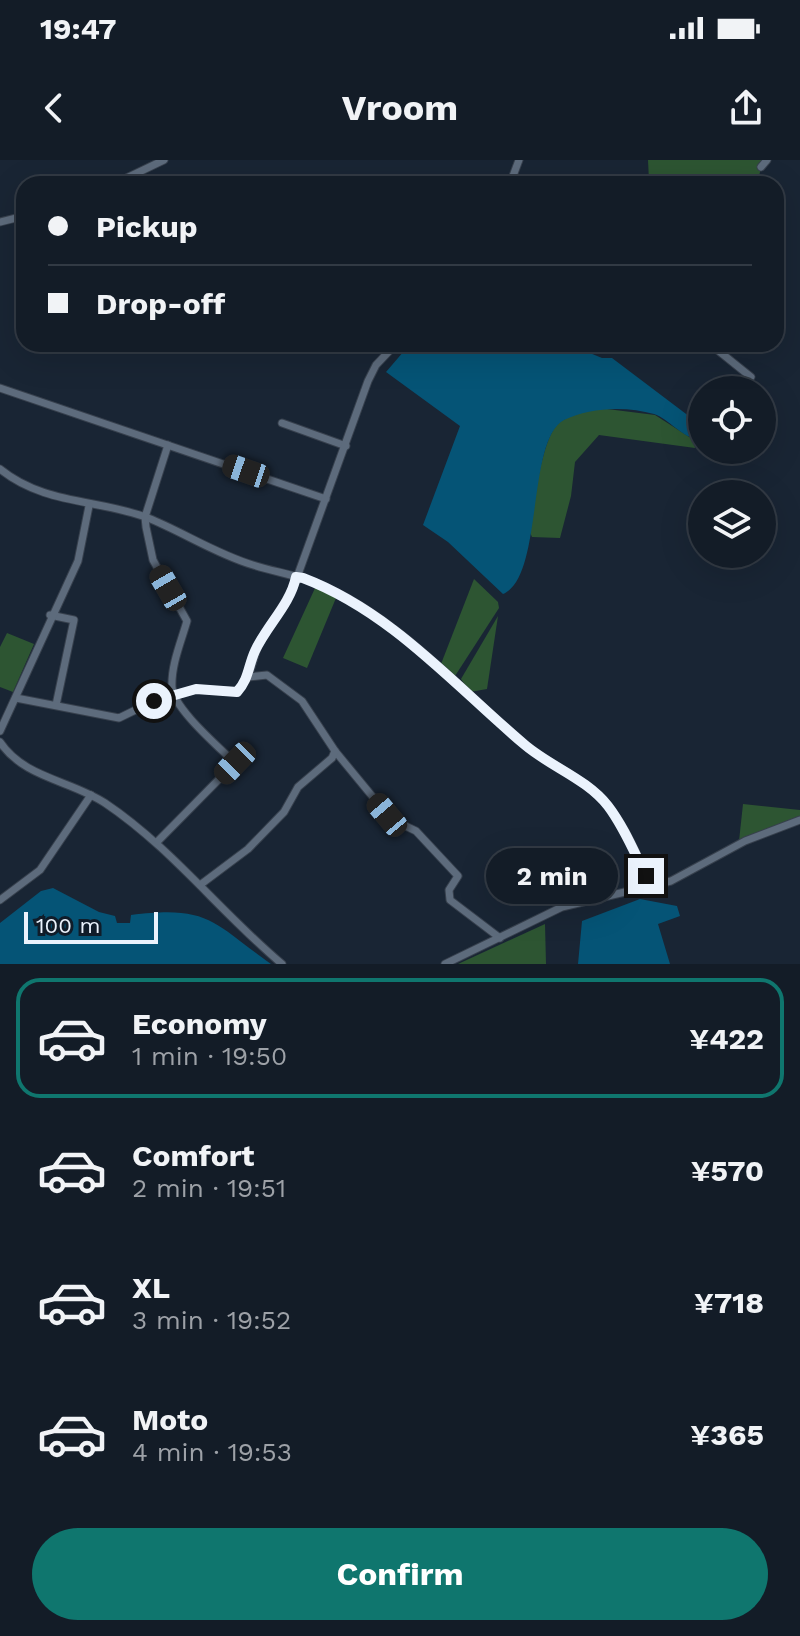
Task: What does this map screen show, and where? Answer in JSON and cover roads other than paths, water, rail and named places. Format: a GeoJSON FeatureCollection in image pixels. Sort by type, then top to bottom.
{"type":"FeatureCollection","features":[{"type":"Feature","properties":{"kind":"street"},"geometry":{"type":"LineString","coordinates":[[131,176],[164,160]]}},
{"type":"Feature","properties":{"kind":"street"},"geometry":{"type":"LineString","coordinates":[[16,698],[119,718],[196,689],[237,692],[248,677],[258,645],[292,591],[368,381],[376,365],[388,352]]}},
{"type":"Feature","properties":{"kind":"street"},"geometry":{"type":"LineString","coordinates":[[720,352],[750,376]]}},
{"type":"Feature","properties":{"kind":"street"},"geometry":{"type":"LineString","coordinates":[[0,388],[326,499]]}},
{"type":"Feature","properties":{"kind":"street"},"geometry":{"type":"LineString","coordinates":[[282,423],[346,446]]}},
{"type":"Feature","properties":{"kind":"street"},"geometry":{"type":"LineString","coordinates":[[158,841],[235,763],[173,696],[174,666],[187,621],[153,560],[145,517],[168,445]]}},
{"type":"Feature","properties":{"kind":"street"},"geometry":{"type":"LineString","coordinates":[[0,469],[34,489],[89,506],[145,517],[238,560],[327,587],[393,628],[421,649],[526,745],[592,790],[607,805],[629,840],[649,888]]}},
{"type":"Feature","properties":{"kind":"street"},"geometry":{"type":"LineString","coordinates":[[0,731],[50,615],[78,561],[89,506]]}},
{"type":"Feature","properties":{"kind":"street"},"geometry":{"type":"LineString","coordinates":[[50,615],[74,620],[56,705]]}},
{"type":"Feature","properties":{"kind":"street"},"geometry":{"type":"LineString","coordinates":[[248,677],[267,675],[292,692],[391,819],[416,831],[458,876],[449,890],[450,900],[500,938]]}},
{"type":"Feature","properties":{"kind":"street"},"geometry":{"type":"LineString","coordinates":[[0,742],[18,763],[91,795],[158,841],[233,921],[282,964]]}},
{"type":"Feature","properties":{"kind":"street"},"geometry":{"type":"LineString","coordinates":[[200,885],[248,849],[284,812],[298,787],[332,758],[335,751]]}},
{"type":"Feature","properties":{"kind":"street"},"geometry":{"type":"LineString","coordinates":[[0,900],[40,870],[91,795]]}},
{"type":"Feature","properties":{"kind":"street"},"geometry":{"type":"LineString","coordinates":[[445,964],[562,907],[649,888],[691,872],[745,841],[800,820]]}},
{"type":"Feature","properties":{"kind":"water"},"geometry":{"type":"Polygon","coordinates":[[[403,352],[587,352],[612,358],[688,415],[688,436],[654,414],[632,410],[597,410],[564,420],[552,433],[544,453],[524,562],[516,582],[503,594],[448,542],[423,525],[460,426],[386,372],[403,352]]]}},
{"type":"Feature","properties":{"kind":"water"},"geometry":{"type":"Polygon","coordinates":[[[53,888],[99,912],[115,916],[117,923],[130,923],[131,915],[195,915],[222,928],[271,964],[0,964],[0,923],[41,891],[53,888]]]}},
{"type":"Feature","properties":{"kind":"water"},"geometry":{"type":"Polygon","coordinates":[[[640,899],[677,906],[680,916],[658,924],[670,964],[578,964],[582,921],[640,899]]]}}]}
